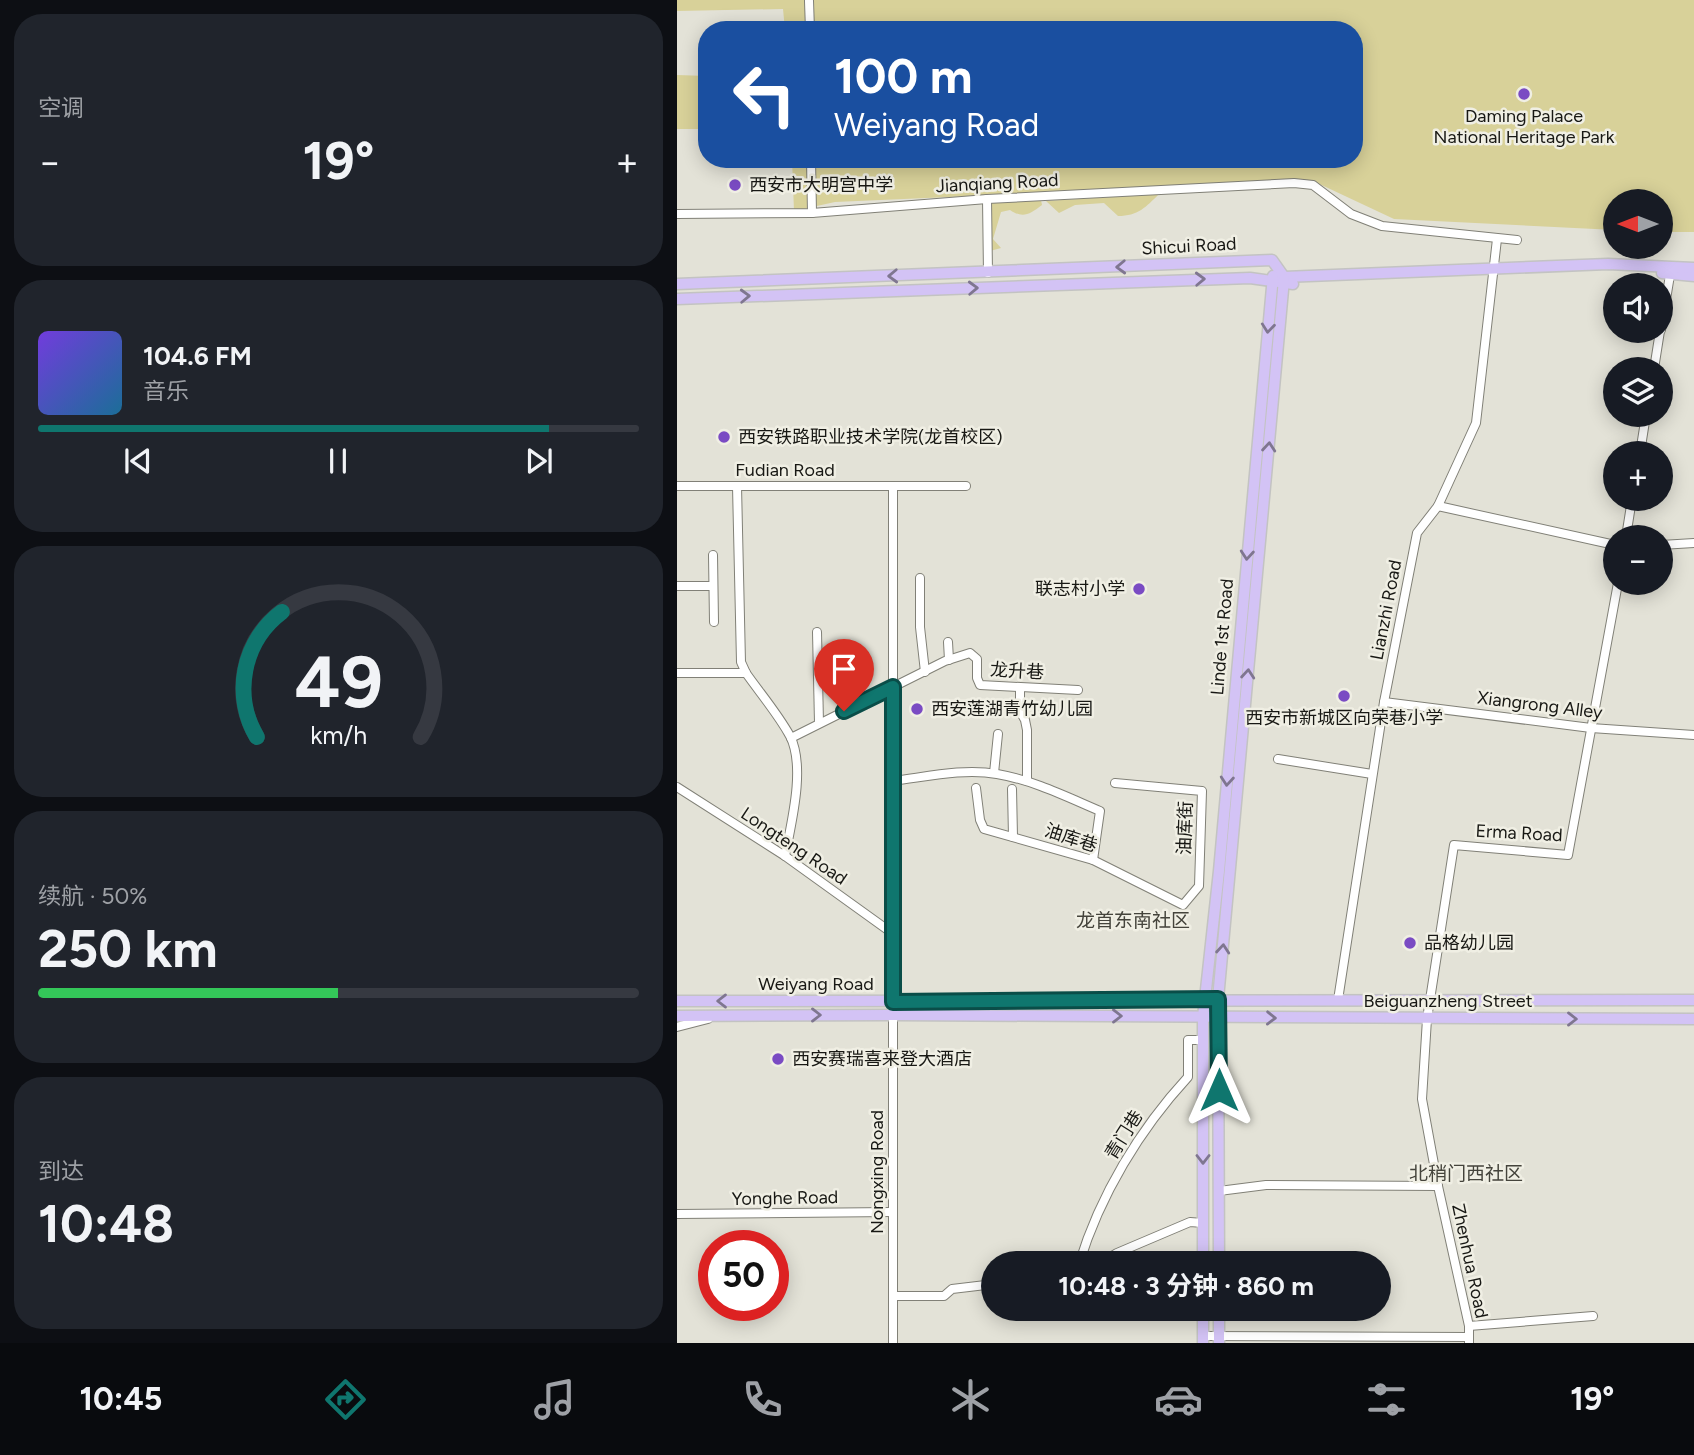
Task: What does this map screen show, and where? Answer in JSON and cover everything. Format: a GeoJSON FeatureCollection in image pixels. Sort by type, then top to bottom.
{"type":"FeatureCollection","features":[{"type":"Feature","properties":{"kind":"main road","name":"Shicui Road"},"geometry":{"type":"LineString","coordinates":[[677,284],[1272,260]]}},
{"type":"Feature","properties":{"kind":"main road","name":"Linde 1st Road"},"geometry":{"type":"LineString","coordinates":[[1203,1251],[1203,1017],[1212,1000],[1280,281],[1272,260]]}},
{"type":"Feature","properties":{"kind":"main road","name":"Shicui Road"},"geometry":{"type":"LineString","coordinates":[[677,299],[1237,278],[1280,281],[1494,272],[1694,268]]}},
{"type":"Feature","properties":{"kind":"main road","name":"Shicui Road"},"geometry":{"type":"LineString","coordinates":[[1671,270],[1694,276]]}},
{"type":"Feature","properties":{"kind":"main road","name":"Linde 1st Road"},"geometry":{"type":"LineString","coordinates":[[1212,1000],[1219,1017],[1219,1251]]}},
{"type":"Feature","properties":{"kind":"main road","name":"Beiguanzheng Street"},"geometry":{"type":"LineString","coordinates":[[1212,1000],[1694,1000]]}},
{"type":"Feature","properties":{"kind":"main road","name":"Weiyang Road"},"geometry":{"type":"LineString","coordinates":[[677,1001],[1212,1000]]}},
{"type":"Feature","properties":{"kind":"main road","name":"Weiyang Road"},"geometry":{"type":"LineString","coordinates":[[677,1016],[1203,1017]]}},
{"type":"Feature","properties":{"kind":"main road","name":"Beiguanzheng Street"},"geometry":{"type":"LineString","coordinates":[[1203,1017],[1694,1019]]}},
{"type":"Feature","properties":{"kind":"main road"},"geometry":{"type":"LineString","coordinates":[[1203,1321],[1203,1340]]}},
{"type":"Feature","properties":{"kind":"main road"},"geometry":{"type":"LineString","coordinates":[[1219,1321],[1219,1339]]}},
{"type":"Feature","properties":{"kind":"street"},"geometry":{"type":"LineString","coordinates":[[809,1],[809,21]]}},
{"type":"Feature","properties":{"kind":"street"},"geometry":{"type":"LineString","coordinates":[[811,168],[812,212]]}},
{"type":"Feature","properties":{"kind":"street","name":"Jianqiang Road"},"geometry":{"type":"LineString","coordinates":[[677,214],[812,212],[987,199],[1294,183],[1313,185],[1351,214],[1382,226],[1517,240]]}},
{"type":"Feature","properties":{"kind":"street"},"geometry":{"type":"LineString","coordinates":[[987,199],[988,273]]}},
{"type":"Feature","properties":{"kind":"street","name":"Lianzhi Road"},"geometry":{"type":"LineString","coordinates":[[1338,1000],[1383,702],[1417,533],[1438,506],[1476,423],[1498,239]]}},
{"type":"Feature","properties":{"kind":"street","name":"Fudian Road"},"geometry":{"type":"LineString","coordinates":[[677,486],[966,486]]}},
{"type":"Feature","properties":{"kind":"street"},"geometry":{"type":"LineString","coordinates":[[737,486],[741,662],[791,738],[797,788],[785,856]]}},
{"type":"Feature","properties":{"kind":"street","name":"Nongxing Road"},"geometry":{"type":"LineString","coordinates":[[893,486],[893,1343]]}},
{"type":"Feature","properties":{"kind":"street"},"geometry":{"type":"LineString","coordinates":[[1438,506],[1603,542]]}},
{"type":"Feature","properties":{"kind":"street"},"geometry":{"type":"LineString","coordinates":[[1673,544],[1694,543]]}},
{"type":"Feature","properties":{"kind":"street"},"geometry":{"type":"LineString","coordinates":[[713,555],[714,622]]}},
{"type":"Feature","properties":{"kind":"street"},"geometry":{"type":"LineString","coordinates":[[920,578],[920,627],[925,672]]}},
{"type":"Feature","properties":{"kind":"street"},"geometry":{"type":"LineString","coordinates":[[677,586],[713,586]]}},
{"type":"Feature","properties":{"kind":"street","name":"Erma Road"},"geometry":{"type":"LineString","coordinates":[[1427,1019],[1454,845],[1568,855],[1616,595]]}},
{"type":"Feature","properties":{"kind":"street"},"geometry":{"type":"LineString","coordinates":[[817,632],[819,723]]}},
{"type":"Feature","properties":{"kind":"street"},"geometry":{"type":"LineString","coordinates":[[791,738],[949,660],[948,642]]}},
{"type":"Feature","properties":{"kind":"street","name":"龙升巷"},"geometry":{"type":"LineString","coordinates":[[949,660],[970,653],[977,659],[977,678],[980,685],[1078,690]]}},
{"type":"Feature","properties":{"kind":"street"},"geometry":{"type":"LineString","coordinates":[[677,673],[746,673]]}},
{"type":"Feature","properties":{"kind":"street"},"geometry":{"type":"LineString","coordinates":[[1020,688],[1019,707],[1028,730],[1027,781]]}},
{"type":"Feature","properties":{"kind":"street","name":"Xiangrong Alley"},"geometry":{"type":"LineString","coordinates":[[1383,702],[1591,728],[1694,735]]}},
{"type":"Feature","properties":{"kind":"street"},"geometry":{"type":"LineString","coordinates":[[994,774],[998,734]]}},
{"type":"Feature","properties":{"kind":"street"},"geometry":{"type":"LineString","coordinates":[[1278,759],[1372,774]]}},
{"type":"Feature","properties":{"kind":"street"},"geometry":{"type":"LineString","coordinates":[[893,782],[961,773],[994,774],[1027,781],[1100,811],[1093,860]]}},
{"type":"Feature","properties":{"kind":"street","name":"油库街"},"geometry":{"type":"LineString","coordinates":[[1115,783],[1202,791],[1199,886],[1183,905]]}},
{"type":"Feature","properties":{"kind":"street","name":"Longteng Road"},"geometry":{"type":"LineString","coordinates":[[677,787],[785,856],[892,933]]}},
{"type":"Feature","properties":{"kind":"street","name":"油库巷"},"geometry":{"type":"LineString","coordinates":[[976,788],[983,828],[1093,860],[1183,905]]}},
{"type":"Feature","properties":{"kind":"street"},"geometry":{"type":"LineString","coordinates":[[1012,789],[1013,837]]}},
{"type":"Feature","properties":{"kind":"street"},"geometry":{"type":"LineString","coordinates":[[677,1027],[724,1016]]}},
{"type":"Feature","properties":{"kind":"street","name":"Zhenhua Road"},"geometry":{"type":"LineString","coordinates":[[1427,1019],[1422,1100],[1469,1326],[1469,1340]]}},
{"type":"Feature","properties":{"kind":"street","name":"青门巷"},"geometry":{"type":"LineString","coordinates":[[1083,1251],[1088,1235],[1121,1168],[1162,1105],[1187,1077],[1188,1040],[1203,1040]]}},
{"type":"Feature","properties":{"kind":"street"},"geometry":{"type":"LineString","coordinates":[[1219,1191],[1266,1185],[1438,1186]]}},
{"type":"Feature","properties":{"kind":"street","name":"Yonghe Road"},"geometry":{"type":"LineString","coordinates":[[677,1213],[892,1212]]}},
{"type":"Feature","properties":{"kind":"street"},"geometry":{"type":"LineString","coordinates":[[1122,1251],[1190,1222],[1203,1223]]}},
{"type":"Feature","properties":{"kind":"street"},"geometry":{"type":"LineString","coordinates":[[893,1296],[944,1296],[952,1289],[981,1286]]}},
{"type":"Feature","properties":{"kind":"street"},"geometry":{"type":"LineString","coordinates":[[1469,1326],[1593,1315]]}},
{"type":"Feature","properties":{"kind":"street"},"geometry":{"type":"LineString","coordinates":[[1203,1340],[1469,1340]]}},
{"type":"Feature","properties":{"kind":"shaded area","name":"Daming Palace National Heritage Park"},"geometry":{"type":"Polygon","coordinates":[[[677,0],[1694,0],[1694,232],[1673,232],[1673,189],[1603,189],[1603,229],[1394,219],[1313,181],[835,202],[794,211],[792,168],[1363,168],[1363,21],[784,21],[783,9],[677,11],[677,0]]]}},
{"type":"Feature","properties":{"kind":"shaded area"},"geometry":{"type":"Polygon","coordinates":[[[677,75],[698,76],[698,129],[677,129],[677,75]]]}},
{"type":"Feature","properties":{"kind":"shaded area"},"geometry":{"type":"Polygon","coordinates":[[[1159,194],[1141,210],[1125,216],[1118,216],[1104,203],[1075,205],[1059,213],[1046,201],[1159,194]]]}},
{"type":"Feature","properties":{"kind":"shaded area"},"geometry":{"type":"Polygon","coordinates":[[[1041,200],[1042,205],[1026,214],[1010,210],[1001,212],[993,239],[1001,248],[990,251],[989,203],[1041,200]]]}},
{"type":"Feature","properties":{"kind":"place","name":"Daming Palace National Heritage Park"},"geometry":{"type":"Point","coordinates":[1524,94]}},
{"type":"Feature","properties":{"kind":"place","name":"西安市大明宫中学"},"geometry":{"type":"Point","coordinates":[735,185]}},
{"type":"Feature","properties":{"kind":"place","name":"西安铁路职业技术学院(龙首校区)"},"geometry":{"type":"Point","coordinates":[724,437]}},
{"type":"Feature","properties":{"kind":"place","name":"联志村小学"},"geometry":{"type":"Point","coordinates":[1139,589]}},
{"type":"Feature","properties":{"kind":"place","name":"西安市新城区向荣巷小学"},"geometry":{"type":"Point","coordinates":[1344,696]}},
{"type":"Feature","properties":{"kind":"place","name":"西安莲湖青竹幼儿园"},"geometry":{"type":"Point","coordinates":[917,709]}},
{"type":"Feature","properties":{"kind":"place","name":"品格幼儿园"},"geometry":{"type":"Point","coordinates":[1410,943]}},
{"type":"Feature","properties":{"kind":"place","name":"西安赛瑞喜来登大酒店"},"geometry":{"type":"Point","coordinates":[778,1059]}},
{"type":"Feature","properties":{"kind":"district","name":"龙首东南社区"},"geometry":{"type":"Point","coordinates":[1133,920]}},
{"type":"Feature","properties":{"kind":"district","name":"北稍门西社区"},"geometry":{"type":"Point","coordinates":[1466,1173]}},
{"type":"Feature","properties":{"kind":"route"},"geometry":{"type":"LineString","coordinates":[[844,711],[893,687],[893,1002],[1218,999],[1219,1090]]}}]}
